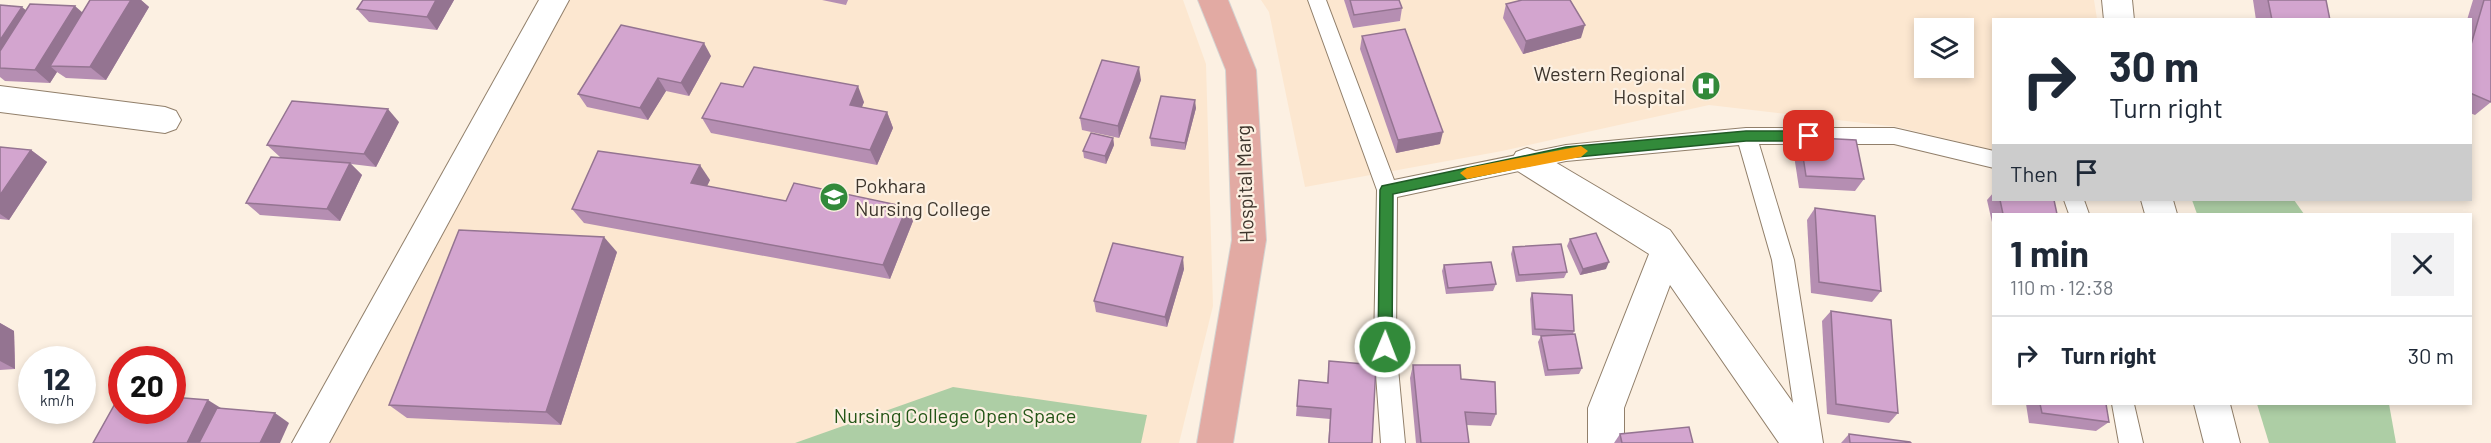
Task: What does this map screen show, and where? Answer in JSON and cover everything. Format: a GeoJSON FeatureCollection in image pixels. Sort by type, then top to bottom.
{"type":"FeatureCollection","features":[{"type":"Feature","properties":{"kind":"main road","name":"Hospital Marg"},"geometry":{"type":"LineString","coordinates":[[1214,0],[1241,70],[1249,240],[1215,443]]}},
{"type":"Feature","properties":{"kind":"street"},"geometry":{"type":"LineString","coordinates":[[310,443],[554,0]]}},
{"type":"Feature","properties":{"kind":"street"},"geometry":{"type":"LineString","coordinates":[[2117,0],[2119,18]]}},
{"type":"Feature","properties":{"kind":"street"},"geometry":{"type":"LineString","coordinates":[[0,99],[165,120]]}},
{"type":"Feature","properties":{"kind":"street"},"geometry":{"type":"LineString","coordinates":[[1527,161],[1658,240],[1800,443]]}},
{"type":"Feature","properties":{"kind":"street"},"geometry":{"type":"LineString","coordinates":[[1606,443],[1606,408],[1666,252]]}},
{"type":"Feature","properties":{"kind":"street"},"geometry":{"type":"LineString","coordinates":[[2212,405],[2222,443]]}},
{"type":"Feature","properties":{"kind":"lane"},"geometry":{"type":"LineString","coordinates":[[1317,0],[1387,190],[1385,347],[1393,443]]}},
{"type":"Feature","properties":{"kind":"lane"},"geometry":{"type":"LineString","coordinates":[[1387,190],[1566,153],[1746,136],[1894,136],[1992,160]]}},
{"type":"Feature","properties":{"kind":"lane"},"geometry":{"type":"LineString","coordinates":[[1746,136],[1783,260],[1811,443]]}},
{"type":"Feature","properties":{"kind":"lane"},"geometry":{"type":"LineString","coordinates":[[2123,405],[2131,443]]}},
{"type":"Feature","properties":{"kind":"shaded area","name":"Pokhara Nursing College"},"geometry":{"type":"Polygon","coordinates":[[[561,0],[1183,0],[1206,64],[1213,306],[1179,443],[323,443],[561,0]]]}},
{"type":"Feature","properties":{"kind":"shaded area","name":"Western Regional Hospital"},"geometry":{"type":"Polygon","coordinates":[[[1261,0],[1344,0],[1353,28],[1400,21],[1393,0],[2094,0],[2097,18],[1992,18],[1992,150],[1898,127],[1709,105],[1502,151],[1305,187],[1269,12],[1261,0]]]}},
{"type":"Feature","properties":{"kind":"green space"},"geometry":{"type":"Polygon","coordinates":[[[2192,201],[2295,201],[2303,213],[2197,213],[2192,201]]]}},
{"type":"Feature","properties":{"kind":"green space","name":"Nursing College Open Space"},"geometry":{"type":"Polygon","coordinates":[[[953,387],[1147,415],[1141,443],[795,443],[953,387]]]}},
{"type":"Feature","properties":{"kind":"green space"},"geometry":{"type":"Polygon","coordinates":[[[2257,405],[2389,405],[2396,443],[2269,443],[2257,405]]]}},
{"type":"Feature","properties":{"kind":"building"},"geometry":{"type":"Polygon","coordinates":[[[90,0],[131,0],[90,67],[50,66],[90,0]]]}},
{"type":"Feature","properties":{"kind":"building"},"geometry":{"type":"Polygon","coordinates":[[[363,0],[436,0],[427,17],[357,9],[363,0]]]}},
{"type":"Feature","properties":{"kind":"building"},"geometry":{"type":"Polygon","coordinates":[[[1350,0],[1399,0],[1402,8],[1354,15],[1350,0]]]}},
{"type":"Feature","properties":{"kind":"building"},"geometry":{"type":"Polygon","coordinates":[[[1522,0],[1570,0],[1585,25],[1526,41],[1506,4],[1522,0]]]}},
{"type":"Feature","properties":{"kind":"building"},"geometry":{"type":"Polygon","coordinates":[[[2268,0],[2326,0],[2330,18],[2272,18],[2268,0]]]}},
{"type":"Feature","properties":{"kind":"building"},"geometry":{"type":"Polygon","coordinates":[[[2484,0],[2491,0],[2491,102],[2472,94],[2472,41],[2484,0]]]}},
{"type":"Feature","properties":{"kind":"building"},"geometry":{"type":"Polygon","coordinates":[[[30,4],[75,6],[35,70],[0,68],[0,51],[30,4]]]}},
{"type":"Feature","properties":{"kind":"building"},"geometry":{"type":"Polygon","coordinates":[[[0,5],[22,7],[0,40],[0,5]]]}},
{"type":"Feature","properties":{"kind":"building"},"geometry":{"type":"Polygon","coordinates":[[[621,25],[704,43],[681,83],[658,78],[640,108],[578,94],[621,25]]]}},
{"type":"Feature","properties":{"kind":"building"},"geometry":{"type":"Polygon","coordinates":[[[1405,29],[1443,132],[1398,140],[1362,36],[1405,29]]]}},
{"type":"Feature","properties":{"kind":"building"},"geometry":{"type":"Polygon","coordinates":[[[1102,60],[1139,67],[1118,126],[1080,118],[1102,60]]]}},
{"type":"Feature","properties":{"kind":"building"},"geometry":{"type":"Polygon","coordinates":[[[754,67],[858,86],[850,105],[887,112],[870,150],[702,118],[721,83],[743,87],[754,67]]]}},
{"type":"Feature","properties":{"kind":"building"},"geometry":{"type":"Polygon","coordinates":[[[1161,96],[1195,100],[1185,143],[1150,138],[1161,96]]]}},
{"type":"Feature","properties":{"kind":"building"},"geometry":{"type":"Polygon","coordinates":[[[292,101],[388,109],[364,154],[267,145],[292,101]]]}},
{"type":"Feature","properties":{"kind":"building"},"geometry":{"type":"Polygon","coordinates":[[[1091,133],[1113,138],[1105,156],[1083,151],[1091,133]]]}},
{"type":"Feature","properties":{"kind":"building"},"geometry":{"type":"Polygon","coordinates":[[[1800,137],[1856,140],[1864,179],[1806,176],[1800,137]]]}},
{"type":"Feature","properties":{"kind":"building"},"geometry":{"type":"Polygon","coordinates":[[[0,147],[31,150],[0,195],[0,147]]]}},
{"type":"Feature","properties":{"kind":"building"},"geometry":{"type":"Polygon","coordinates":[[[598,151],[700,165],[691,183],[786,201],[794,183],[907,207],[883,265],[572,209],[598,151]]]}},
{"type":"Feature","properties":{"kind":"building"},"geometry":{"type":"Polygon","coordinates":[[[271,157],[350,163],[327,209],[246,203],[271,157]]]}},
{"type":"Feature","properties":{"kind":"building"},"geometry":{"type":"Polygon","coordinates":[[[2000,201],[2054,201],[2057,213],[2003,213],[2000,201]]]}},
{"type":"Feature","properties":{"kind":"building"},"geometry":{"type":"Polygon","coordinates":[[[1815,208],[1875,216],[1881,291],[1819,282],[1815,208]]]}},
{"type":"Feature","properties":{"kind":"building"},"geometry":{"type":"Polygon","coordinates":[[[459,230],[604,237],[546,412],[389,405],[459,230]]]}},
{"type":"Feature","properties":{"kind":"building"},"geometry":{"type":"Polygon","coordinates":[[[1596,233],[1609,262],[1583,269],[1570,239],[1596,233]]]}},
{"type":"Feature","properties":{"kind":"building"},"geometry":{"type":"Polygon","coordinates":[[[1113,243],[1183,257],[1165,317],[1094,301],[1113,243]]]}},
{"type":"Feature","properties":{"kind":"building"},"geometry":{"type":"Polygon","coordinates":[[[1561,244],[1567,272],[1519,275],[1513,247],[1561,244]]]}},
{"type":"Feature","properties":{"kind":"building"},"geometry":{"type":"Polygon","coordinates":[[[1491,262],[1496,284],[1448,288],[1444,265],[1491,262]]]}},
{"type":"Feature","properties":{"kind":"building"},"geometry":{"type":"Polygon","coordinates":[[[1532,293],[1572,295],[1574,331],[1535,329],[1532,293]]]}},
{"type":"Feature","properties":{"kind":"building"},"geometry":{"type":"Polygon","coordinates":[[[1831,311],[1891,320],[1898,413],[1836,404],[1831,311]]]}},
{"type":"Feature","properties":{"kind":"building"},"geometry":{"type":"Polygon","coordinates":[[[1575,334],[1582,368],[1548,370],[1541,336],[1575,334]]]}},
{"type":"Feature","properties":{"kind":"building"},"geometry":{"type":"Polygon","coordinates":[[[1329,361],[1376,365],[1372,443],[1329,443],[1331,409],[1297,406],[1299,380],[1328,383],[1329,361]]]}},
{"type":"Feature","properties":{"kind":"building"},"geometry":{"type":"Polygon","coordinates":[[[1413,365],[1460,365],[1461,379],[1495,382],[1496,414],[1465,412],[1469,443],[1421,443],[1413,365]]]}},
{"type":"Feature","properties":{"kind":"building"},"geometry":{"type":"Polygon","coordinates":[[[186,398],[208,400],[187,443],[93,443],[108,416],[108,424],[186,424],[186,398]]]}},
{"type":"Feature","properties":{"kind":"building"},"geometry":{"type":"Polygon","coordinates":[[[2040,405],[2106,405],[2109,422],[2042,413],[2040,405]]]}},
{"type":"Feature","properties":{"kind":"building"},"geometry":{"type":"Polygon","coordinates":[[[217,408],[275,413],[260,443],[199,443],[217,408]]]}},
{"type":"Feature","properties":{"kind":"building"},"geometry":{"type":"Polygon","coordinates":[[[1689,427],[1693,443],[1622,443],[1620,434],[1689,427]]]}},
{"type":"Feature","properties":{"kind":"building"},"geometry":{"type":"Polygon","coordinates":[[[1849,434],[1910,442],[1911,443],[1850,443],[1849,434]]]}},
{"type":"Feature","properties":{"kind":"slow traffic"},"geometry":{"type":"LineString","coordinates":[[1467,173],[1581,151]]}},
{"type":"Feature","properties":{"kind":"place","name":"Western Regional Hospital"},"geometry":{"type":"Point","coordinates":[1706,86]}},
{"type":"Feature","properties":{"kind":"place","name":"Pokhara Nursing College"},"geometry":{"type":"Point","coordinates":[834,197]}},
{"type":"Feature","properties":{"kind":"route"},"geometry":{"type":"LineString","coordinates":[[1385,347],[1387,190],[1566,153],[1746,136],[1809,136]]}}]}
